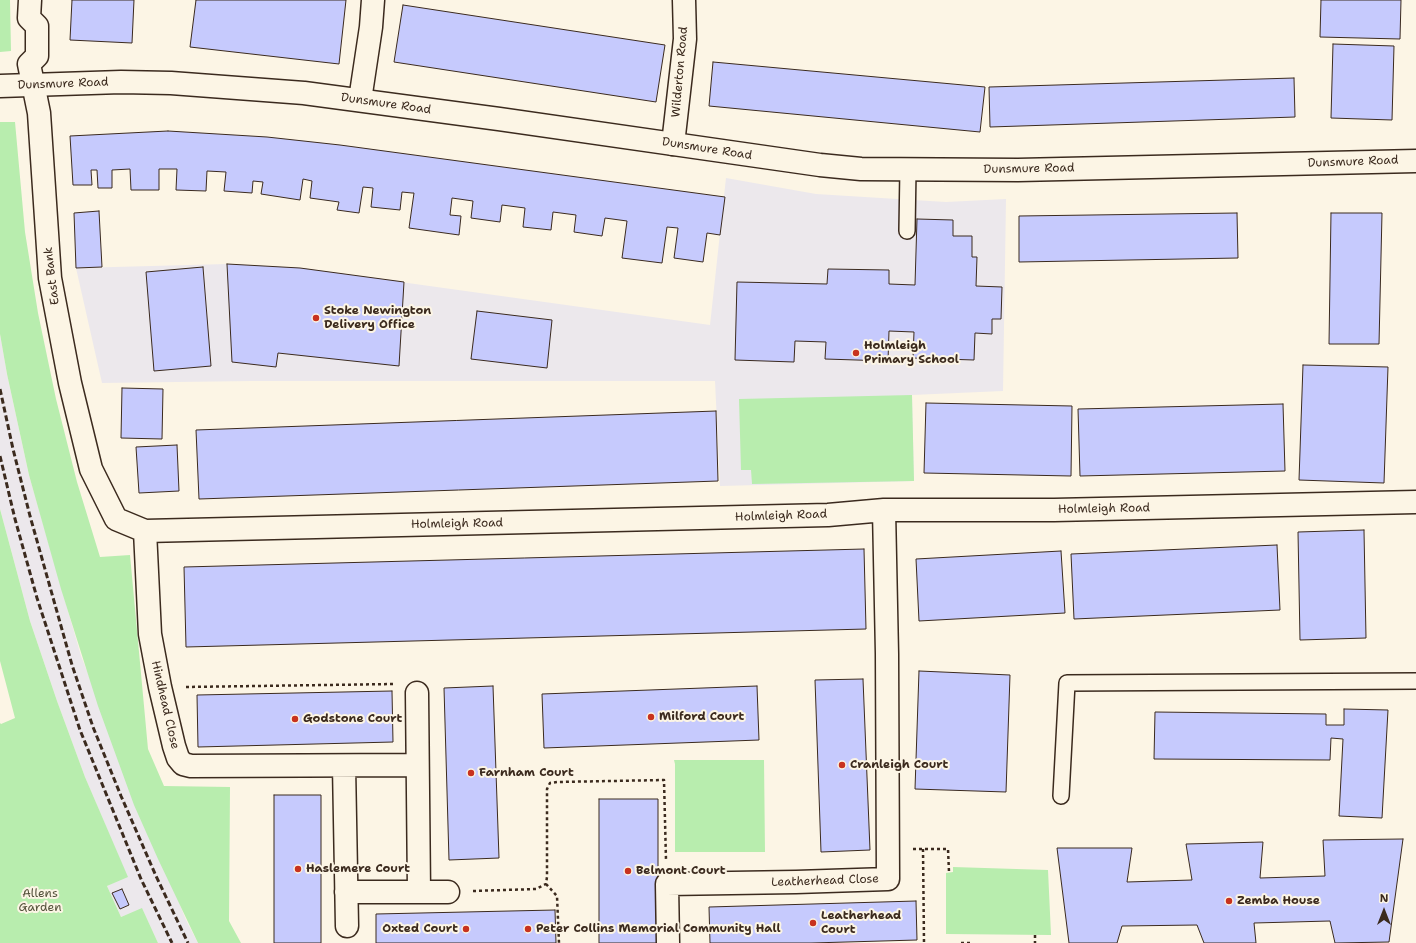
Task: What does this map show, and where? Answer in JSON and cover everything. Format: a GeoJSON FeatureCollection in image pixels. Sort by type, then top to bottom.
{"type":"FeatureCollection","features":[{"type":"Feature","properties":{"kind":"street"},"geometry":{"type":"LineString","coordinates":[[360,100],[371,27],[373,0]]}},
{"type":"Feature","properties":{"kind":"street","name":"Wilderton Road"},"geometry":{"type":"LineString","coordinates":[[673,144],[685,39],[684,0]]}},
{"type":"Feature","properties":{"kind":"street"},"geometry":{"type":"LineString","coordinates":[[29,9],[37,26],[37,56],[31,74]]}},
{"type":"Feature","properties":{"kind":"street","name":"Dunsmure Road"},"geometry":{"type":"LineString","coordinates":[[0,86],[31,74],[121,82],[171,83],[304,93],[820,165],[861,169],[1018,170],[1416,161]]}},
{"type":"Feature","properties":{"kind":"street","name":"East Bank"},"geometry":{"type":"LineString","coordinates":[[31,74],[39,113],[50,278],[63,351],[91,469],[116,519],[145,531]]}},
{"type":"Feature","properties":{"kind":"street","name":"Holmleigh Road"},"geometry":{"type":"LineString","coordinates":[[145,531],[828,515],[884,510],[1054,510],[1416,502]]}},
{"type":"Feature","properties":{"kind":"street","name":"Leatherhead Close"},"geometry":{"type":"LineString","coordinates":[[668,878],[796,882],[888,879],[887,654],[884,510]]}},
{"type":"Feature","properties":{"kind":"street","name":"Hindhead Close"},"geometry":{"type":"LineString","coordinates":[[145,531],[150,634],[160,687],[174,746],[178,758],[183,764],[191,766],[417,765]]}},
{"type":"Feature","properties":{"kind":"street"},"geometry":{"type":"LineString","coordinates":[[417,693],[419,892]]}},
{"type":"Feature","properties":{"kind":"street"},"geometry":{"type":"LineString","coordinates":[[344,766],[347,926]]}},
{"type":"Feature","properties":{"kind":"street"},"geometry":{"type":"LineString","coordinates":[[668,878],[668,943]]}},
{"type":"Feature","properties":{"kind":"street"},"geometry":{"type":"LineString","coordinates":[[346,892],[458,892]]}},
{"type":"Feature","properties":{"kind":"lane"},"geometry":{"type":"LineString","coordinates":[[907,231],[908,169]]}},
{"type":"Feature","properties":{"kind":"lane"},"geometry":{"type":"LineString","coordinates":[[1061,796],[1067,683],[1416,681]]}},
{"type":"Feature","properties":{"kind":"path"},"geometry":{"type":"LineString","coordinates":[[160,687],[202,688],[416,683],[417,693]]}},
{"type":"Feature","properties":{"kind":"path"},"geometry":{"type":"LineString","coordinates":[[546,884],[547,789],[550,784],[557,782],[664,780],[666,860],[668,878]]}},
{"type":"Feature","properties":{"kind":"path"},"geometry":{"type":"LineString","coordinates":[[888,849],[948,849],[949,872]]}},
{"type":"Feature","properties":{"kind":"path"},"geometry":{"type":"LineString","coordinates":[[923,849],[924,943]]}},
{"type":"Feature","properties":{"kind":"path"},"geometry":{"type":"LineString","coordinates":[[458,892],[536,889],[546,884]]}},
{"type":"Feature","properties":{"kind":"path"},"geometry":{"type":"LineString","coordinates":[[546,884],[557,896],[559,943]]}},
{"type":"Feature","properties":{"kind":"path"},"geometry":{"type":"LineString","coordinates":[[1035,935],[1035,943]]}},
{"type":"Feature","properties":{"kind":"path"},"geometry":{"type":"LineString","coordinates":[[961,943],[972,943]]}},
{"type":"Feature","properties":{"kind":"shaded area"},"geometry":{"type":"Polygon","coordinates":[[[726,178],[816,194],[946,202],[1006,199],[1003,391],[912,395],[914,481],[720,486],[715,381],[252,381],[102,383],[76,268],[227,264],[300,268],[710,325],[726,178]]]}},
{"type":"Feature","properties":{"kind":"shaded area"},"geometry":{"type":"Polygon","coordinates":[[[0,334],[7,374],[29,475],[81,656],[186,920],[198,943],[158,943],[142,909],[121,917],[107,886],[127,876],[85,777],[57,701],[30,621],[0,509],[0,334]]]}},
{"type":"Feature","properties":{"kind":"green space"},"geometry":{"type":"Polygon","coordinates":[[[0,0],[10,0],[11,51],[0,52],[0,0]]]}},
{"type":"Feature","properties":{"kind":"green space"},"geometry":{"type":"Polygon","coordinates":[[[0,122],[15,122],[25,232],[38,313],[56,399],[77,482],[100,557],[130,555],[148,749],[164,786],[230,787],[229,921],[241,943],[198,943],[134,805],[98,706],[61,589],[29,475],[7,374],[0,334],[0,122]]]}},
{"type":"Feature","properties":{"kind":"green space"},"geometry":{"type":"Polygon","coordinates":[[[912,395],[914,481],[752,484],[751,470],[741,470],[739,399],[912,395]]]}},
{"type":"Feature","properties":{"kind":"green space","name":"Allens Garden"},"geometry":{"type":"Polygon","coordinates":[[[0,509],[30,621],[57,701],[85,777],[128,877],[107,886],[121,917],[142,908],[158,943],[0,943],[0,723],[1,724],[15,718],[0,661],[0,509]]]}},
{"type":"Feature","properties":{"kind":"green space"},"geometry":{"type":"Polygon","coordinates":[[[674,760],[764,760],[765,852],[675,852],[674,760]]]}},
{"type":"Feature","properties":{"kind":"green space"},"geometry":{"type":"Polygon","coordinates":[[[953,867],[1048,870],[1051,935],[946,934],[946,873],[953,872],[953,867]]]}},
{"type":"Feature","properties":{"kind":"building"},"geometry":{"type":"Polygon","coordinates":[[[72,0],[134,0],[132,43],[70,40],[72,0]]]}},
{"type":"Feature","properties":{"kind":"building"},"geometry":{"type":"Polygon","coordinates":[[[196,0],[346,0],[339,64],[190,47],[196,0]]]}},
{"type":"Feature","properties":{"kind":"building"},"geometry":{"type":"Polygon","coordinates":[[[1321,0],[1401,0],[1400,39],[1320,37],[1321,0]]]}},
{"type":"Feature","properties":{"kind":"building"},"geometry":{"type":"Polygon","coordinates":[[[403,5],[665,45],[656,102],[394,62],[403,5]]]}},
{"type":"Feature","properties":{"kind":"building"},"geometry":{"type":"Polygon","coordinates":[[[1333,44],[1394,46],[1392,120],[1331,118],[1333,44]]]}},
{"type":"Feature","properties":{"kind":"building"},"geometry":{"type":"Polygon","coordinates":[[[713,62],[985,87],[980,132],[709,106],[713,62]]]}},
{"type":"Feature","properties":{"kind":"building"},"geometry":{"type":"Polygon","coordinates":[[[1294,78],[1295,117],[990,127],[989,87],[1294,78]]]}},
{"type":"Feature","properties":{"kind":"building"},"geometry":{"type":"Polygon","coordinates":[[[168,131],[267,137],[340,145],[725,197],[720,235],[707,233],[703,262],[674,258],[678,228],[667,227],[662,263],[622,258],[627,221],[605,218],[602,236],[574,232],[576,215],[553,212],[551,230],[523,227],[525,208],[502,205],[500,222],[471,218],[473,201],[452,198],[450,215],[461,216],[459,235],[409,228],[414,193],[402,192],[400,210],[371,207],[373,188],[363,187],[359,213],[337,210],[339,202],[310,198],[312,181],[303,179],[300,200],[261,194],[263,182],[253,181],[252,193],[224,191],[226,172],[207,171],[206,191],[176,190],[177,169],[159,169],[159,190],[131,190],[130,169],[112,170],[112,188],[98,188],[97,170],[91,170],[92,185],[73,185],[70,136],[168,131]]]}},
{"type":"Feature","properties":{"kind":"building"},"geometry":{"type":"Polygon","coordinates":[[[99,211],[102,267],[76,268],[74,213],[99,211]]]}},
{"type":"Feature","properties":{"kind":"building"},"geometry":{"type":"Polygon","coordinates":[[[1237,213],[1238,258],[1019,262],[1019,216],[1237,213]]]}},
{"type":"Feature","properties":{"kind":"building"},"geometry":{"type":"Polygon","coordinates":[[[1331,213],[1382,213],[1379,344],[1329,344],[1331,213]]]}},
{"type":"Feature","properties":{"kind":"building"},"geometry":{"type":"Polygon","coordinates":[[[917,219],[953,220],[953,236],[972,236],[972,257],[977,257],[976,286],[1002,287],[1001,319],[992,319],[992,334],[975,333],[974,360],[913,358],[914,332],[889,331],[888,361],[825,359],[826,342],[795,341],[794,362],[735,360],[737,282],[827,284],[828,269],[889,270],[889,284],[915,285],[917,219]]]}},
{"type":"Feature","properties":{"kind":"building","name":"Stoke Newington Delivery Office"},"geometry":{"type":"Polygon","coordinates":[[[227,264],[300,268],[404,282],[399,366],[278,353],[276,367],[232,362],[227,264]]]}},
{"type":"Feature","properties":{"kind":"building"},"geometry":{"type":"Polygon","coordinates":[[[203,267],[211,366],[154,371],[146,272],[203,267]]]}},
{"type":"Feature","properties":{"kind":"building"},"geometry":{"type":"Polygon","coordinates":[[[477,311],[552,320],[547,368],[471,359],[477,311]]]}},
{"type":"Feature","properties":{"kind":"building"},"geometry":{"type":"Polygon","coordinates":[[[1303,365],[1388,367],[1384,483],[1299,480],[1303,365]]]}},
{"type":"Feature","properties":{"kind":"building"},"geometry":{"type":"Polygon","coordinates":[[[122,388],[163,389],[162,439],[121,438],[122,388]]]}},
{"type":"Feature","properties":{"kind":"building"},"geometry":{"type":"Polygon","coordinates":[[[926,403],[1072,406],[1071,476],[924,473],[926,403]]]}},
{"type":"Feature","properties":{"kind":"building"},"geometry":{"type":"Polygon","coordinates":[[[1283,404],[1285,471],[1080,476],[1078,409],[1283,404]]]}},
{"type":"Feature","properties":{"kind":"building"},"geometry":{"type":"Polygon","coordinates":[[[716,411],[718,481],[199,499],[196,430],[716,411]]]}},
{"type":"Feature","properties":{"kind":"building"},"geometry":{"type":"Polygon","coordinates":[[[177,445],[179,491],[139,493],[136,447],[177,445]]]}},
{"type":"Feature","properties":{"kind":"building"},"geometry":{"type":"Polygon","coordinates":[[[1364,530],[1366,638],[1300,640],[1298,532],[1364,530]]]}},
{"type":"Feature","properties":{"kind":"building"},"geometry":{"type":"Polygon","coordinates":[[[1277,545],[1280,610],[1074,619],[1071,554],[1277,545]]]}},
{"type":"Feature","properties":{"kind":"building"},"geometry":{"type":"Polygon","coordinates":[[[864,549],[866,629],[186,647],[184,567],[864,549]]]}},
{"type":"Feature","properties":{"kind":"building"},"geometry":{"type":"Polygon","coordinates":[[[1061,551],[1065,613],[919,621],[916,559],[1061,551]]]}},
{"type":"Feature","properties":{"kind":"building"},"geometry":{"type":"Polygon","coordinates":[[[919,671],[1010,675],[1006,792],[915,789],[919,671]]]}},
{"type":"Feature","properties":{"kind":"building","name":"Cranleigh Court"},"geometry":{"type":"Polygon","coordinates":[[[863,679],[870,850],[821,852],[815,680],[863,679]]]}},
{"type":"Feature","properties":{"kind":"building","name":"Farnham Court"},"geometry":{"type":"Polygon","coordinates":[[[493,686],[499,858],[449,860],[444,688],[493,686]]]}},
{"type":"Feature","properties":{"kind":"building","name":"Milford Court"},"geometry":{"type":"Polygon","coordinates":[[[757,686],[759,740],[544,748],[542,694],[757,686]]]}},
{"type":"Feature","properties":{"kind":"building","name":"Godstone Court"},"geometry":{"type":"Polygon","coordinates":[[[392,691],[393,742],[198,747],[197,695],[392,691]]]}},
{"type":"Feature","properties":{"kind":"building"},"geometry":{"type":"Polygon","coordinates":[[[1344,709],[1388,710],[1382,818],[1339,816],[1343,739],[1331,738],[1330,760],[1154,759],[1155,712],[1326,714],[1326,725],[1344,725],[1344,709]]]}},
{"type":"Feature","properties":{"kind":"building","name":"Haslemere Court"},"geometry":{"type":"Polygon","coordinates":[[[274,795],[321,795],[321,943],[274,943],[274,795]]]}},
{"type":"Feature","properties":{"kind":"building","name":"Belmont Court"},"geometry":{"type":"Polygon","coordinates":[[[599,799],[658,799],[658,943],[599,943],[599,799]]]}},
{"type":"Feature","properties":{"kind":"building","name":"Zemba House"},"geometry":{"type":"Polygon","coordinates":[[[1403,839],[1389,942],[1335,943],[1330,921],[1254,923],[1256,943],[1204,943],[1197,925],[1122,926],[1117,943],[1069,943],[1057,848],[1132,848],[1127,882],[1192,880],[1186,844],[1263,842],[1260,878],[1325,876],[1323,840],[1403,839]]]}},
{"type":"Feature","properties":{"kind":"building"},"geometry":{"type":"Polygon","coordinates":[[[122,889],[129,905],[120,909],[112,893],[122,889]]]}},
{"type":"Feature","properties":{"kind":"building","name":"Leatherhead Court"},"geometry":{"type":"Polygon","coordinates":[[[916,901],[917,940],[811,943],[710,943],[709,907],[916,901]]]}},
{"type":"Feature","properties":{"kind":"building","name":"Oxted Court"},"geometry":{"type":"Polygon","coordinates":[[[555,910],[556,943],[376,943],[376,914],[555,910]]]}},
{"type":"Feature","properties":{"kind":"railway"},"geometry":{"type":"LineString","coordinates":[[0,389],[30,516],[72,665],[93,727],[156,876],[188,943]]}},
{"type":"Feature","properties":{"kind":"railway"},"geometry":{"type":"LineString","coordinates":[[0,456],[15,519],[37,598],[80,730],[141,879],[172,943]]}},
{"type":"Feature","properties":{"kind":"place","name":"Stoke Newington Delivery Office"},"geometry":{"type":"Point","coordinates":[316,318]}},
{"type":"Feature","properties":{"kind":"place","name":"Holmleigh Primary School"},"geometry":{"type":"Point","coordinates":[856,353]}},
{"type":"Feature","properties":{"kind":"place","name":"Milford Court"},"geometry":{"type":"Point","coordinates":[651,717]}},
{"type":"Feature","properties":{"kind":"place","name":"Godstone Court"},"geometry":{"type":"Point","coordinates":[295,719]}},
{"type":"Feature","properties":{"kind":"place","name":"Cranleigh Court"},"geometry":{"type":"Point","coordinates":[842,765]}},
{"type":"Feature","properties":{"kind":"place","name":"Farnham Court"},"geometry":{"type":"Point","coordinates":[471,773]}},
{"type":"Feature","properties":{"kind":"place","name":"Haslemere Court"},"geometry":{"type":"Point","coordinates":[298,869]}},
{"type":"Feature","properties":{"kind":"place","name":"Belmont Court"},"geometry":{"type":"Point","coordinates":[628,871]}},
{"type":"Feature","properties":{"kind":"place","name":"Zemba House"},"geometry":{"type":"Point","coordinates":[1229,901]}},
{"type":"Feature","properties":{"kind":"place","name":"Leatherhead Court"},"geometry":{"type":"Point","coordinates":[813,923]}},
{"type":"Feature","properties":{"kind":"place","name":"Oxted Court"},"geometry":{"type":"Point","coordinates":[466,929]}},
{"type":"Feature","properties":{"kind":"place","name":"Peter Collins Memorial Community Hall"},"geometry":{"type":"Point","coordinates":[528,929]}}]}
